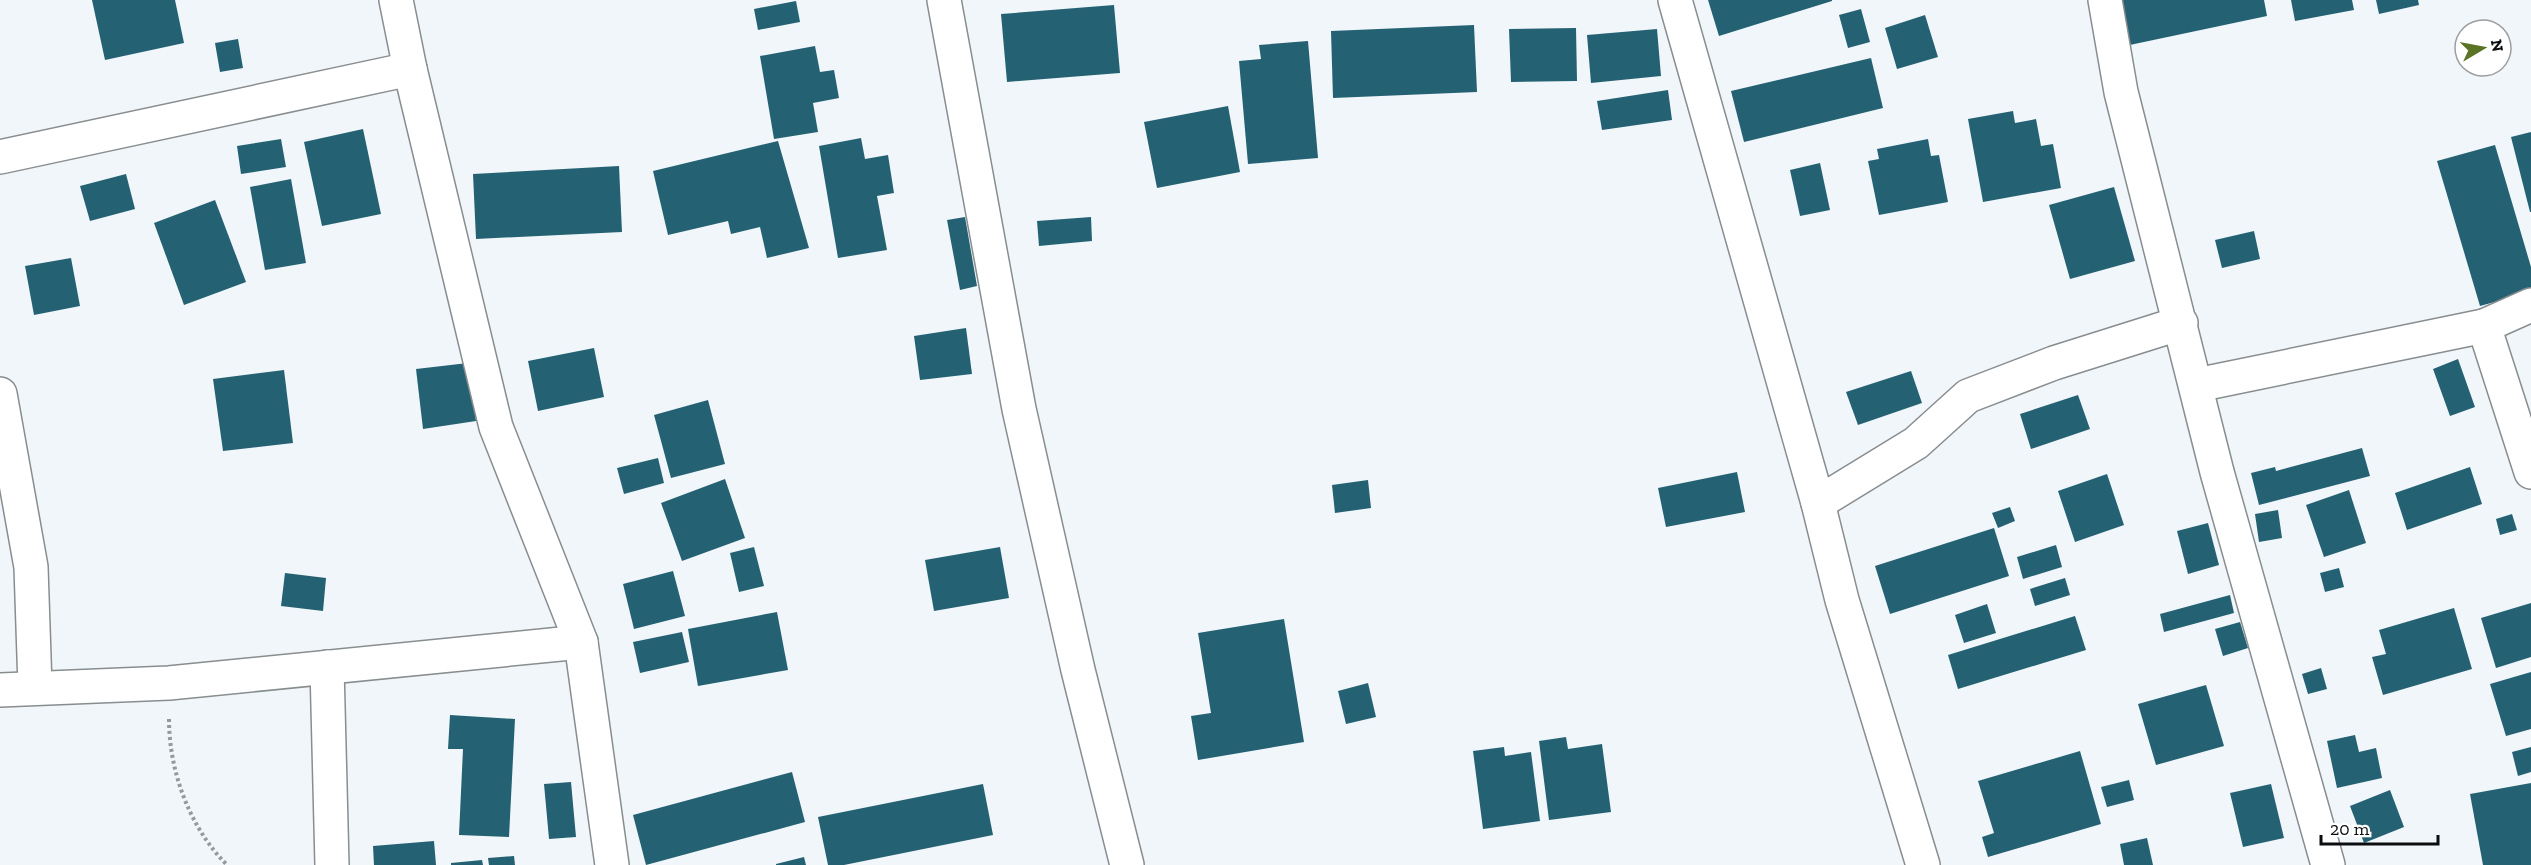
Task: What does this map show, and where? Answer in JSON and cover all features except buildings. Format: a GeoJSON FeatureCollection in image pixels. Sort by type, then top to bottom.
{"type":"FeatureCollection","features":[{"type":"Feature","properties":{"kind":"street"},"geometry":{"type":"LineString","coordinates":[[396,0],[410,69],[496,427],[581,642],[612,865]]}},
{"type":"Feature","properties":{"kind":"street"},"geometry":{"type":"LineString","coordinates":[[944,0],[1020,409],[1077,670],[1126,865]]}},
{"type":"Feature","properties":{"kind":"street"},"geometry":{"type":"LineString","coordinates":[[1675,0],[1818,503],[1842,600],[1923,865]]}},
{"type":"Feature","properties":{"kind":"street"},"geometry":{"type":"LineString","coordinates":[[2104,0],[2121,92],[2197,385],[2217,472],[2328,865]]}},
{"type":"Feature","properties":{"kind":"street"},"geometry":{"type":"LineString","coordinates":[[0,157],[410,69]]}},
{"type":"Feature","properties":{"kind":"street"},"geometry":{"type":"LineString","coordinates":[[2197,385],[2484,326],[2531,305]]}},
{"type":"Feature","properties":{"kind":"street"},"geometry":{"type":"LineString","coordinates":[[1818,503],[1916,443],[1968,396],[2054,363],[2181,323]]}},
{"type":"Feature","properties":{"kind":"street"},"geometry":{"type":"LineString","coordinates":[[2484,326],[2531,472]]}},
{"type":"Feature","properties":{"kind":"street"},"geometry":{"type":"LineString","coordinates":[[0,394],[31,567],[35,687]]}},
{"type":"Feature","properties":{"kind":"street"},"geometry":{"type":"LineString","coordinates":[[0,690],[169,683],[581,642]]}},
{"type":"Feature","properties":{"kind":"street"},"geometry":{"type":"LineString","coordinates":[[327,667],[332,865]]}},
{"type":"Feature","properties":{"kind":"path"},"geometry":{"type":"LineString","coordinates":[[169,683],[172,757],[191,817],[227,865]]}}]}
